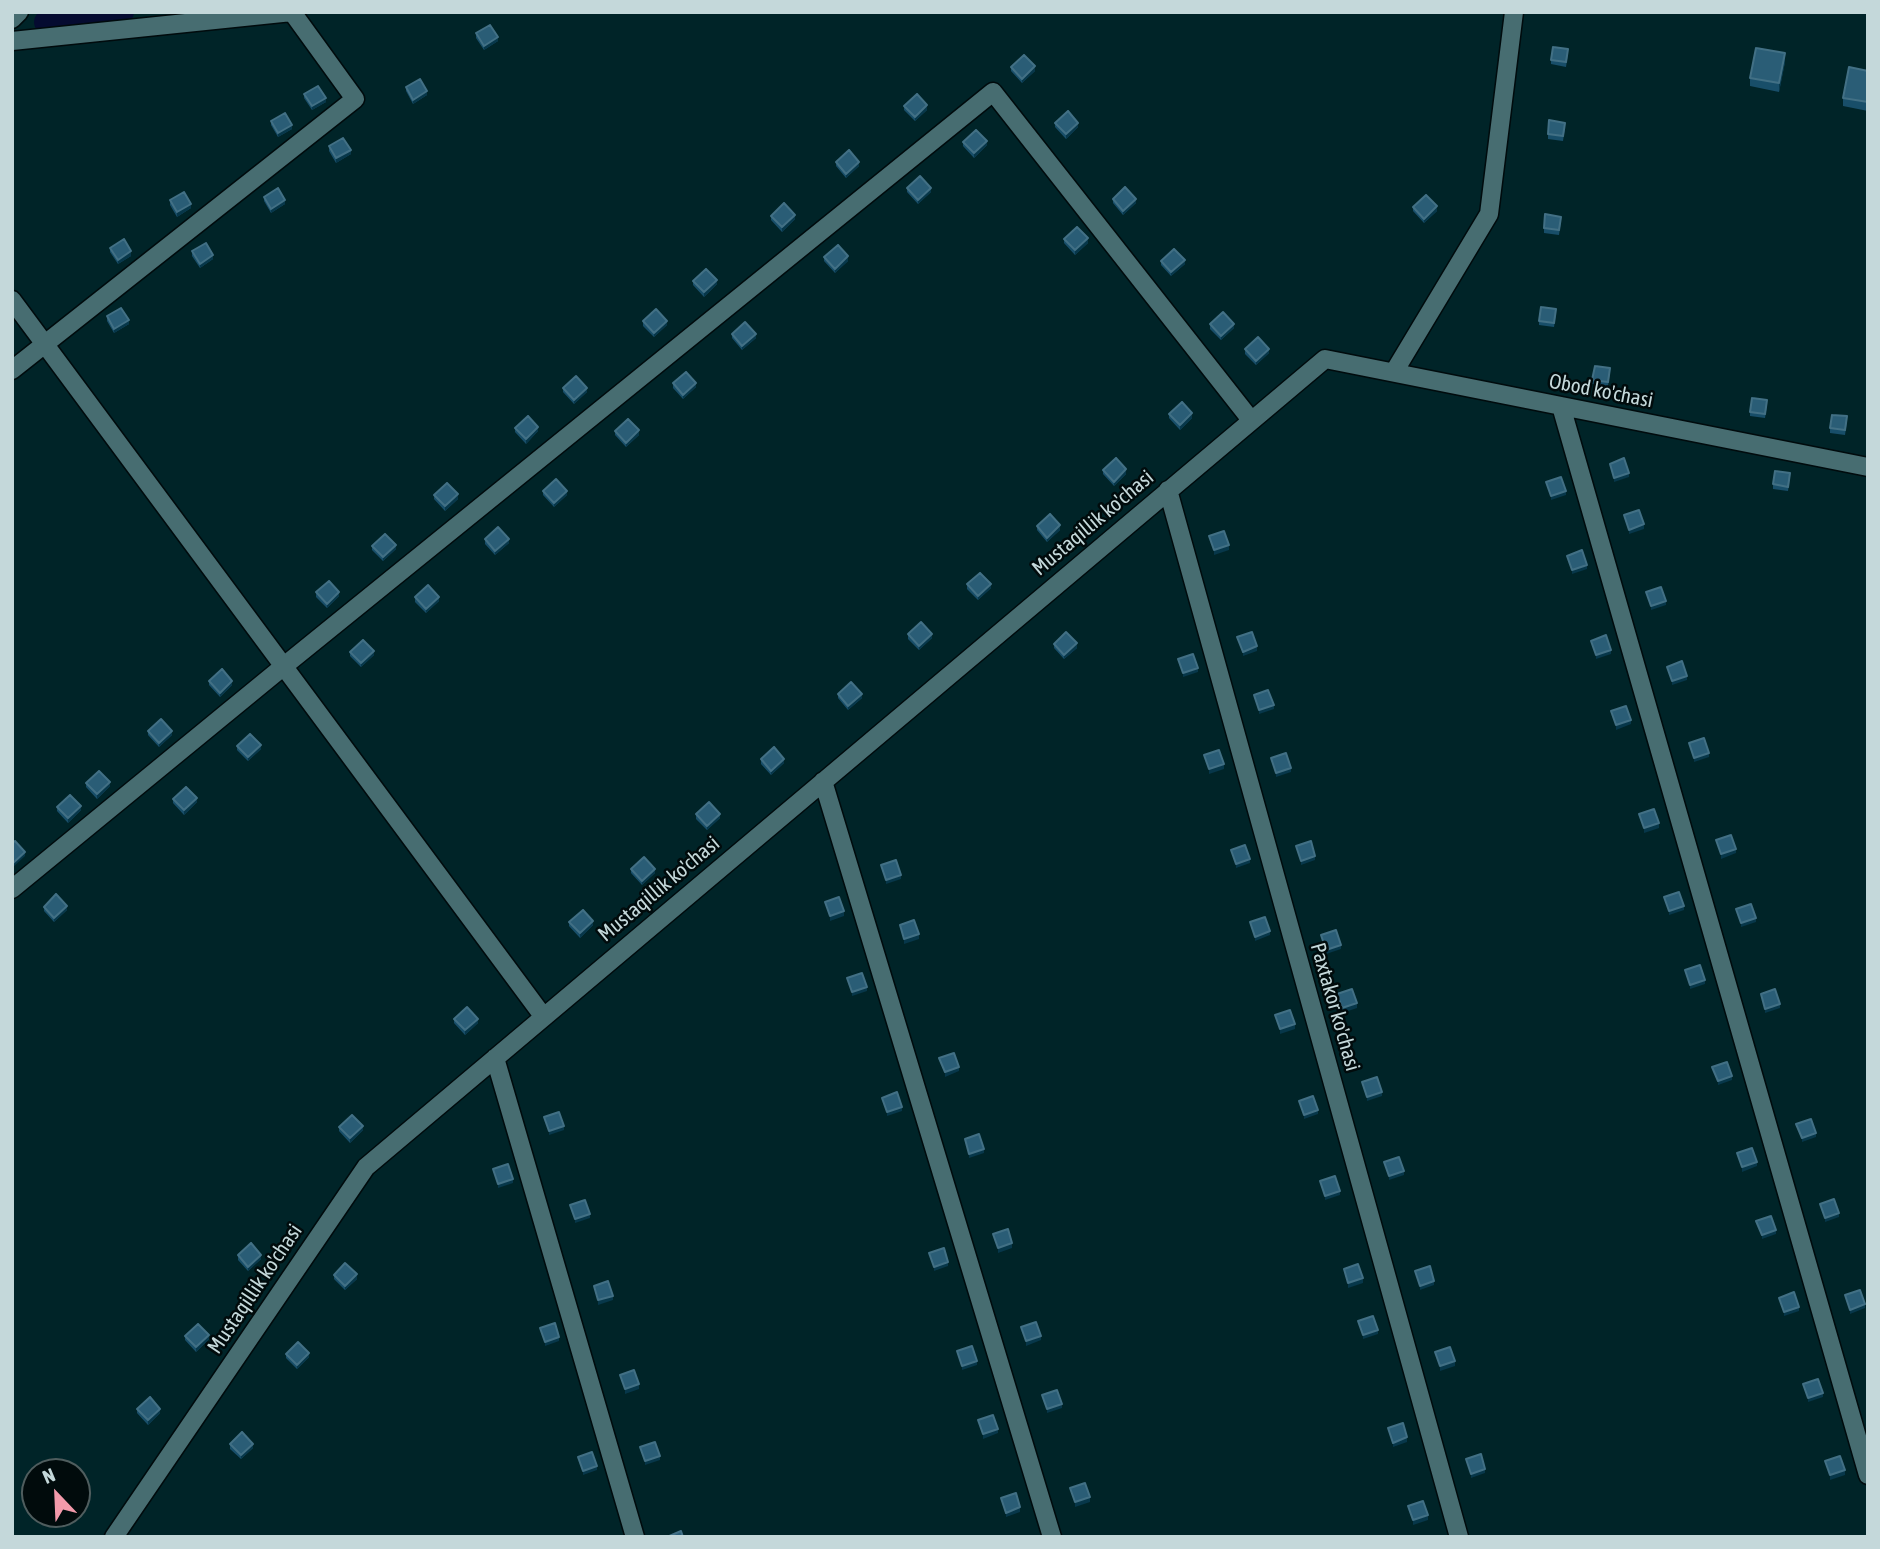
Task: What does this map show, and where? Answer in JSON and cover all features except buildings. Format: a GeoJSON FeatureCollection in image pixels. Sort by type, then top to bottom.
{"type":"FeatureCollection","features":[{"type":"Feature","properties":{"kind":"street"},"geometry":{"type":"LineString","coordinates":[[12,19],[19,12]]}},
{"type":"Feature","properties":{"kind":"street"},"geometry":{"type":"LineString","coordinates":[[12,41],[292,12],[355,99],[12,370]]}},
{"type":"Feature","properties":{"kind":"street"},"geometry":{"type":"LineString","coordinates":[[1394,372],[1489,214],[1514,12]]}},
{"type":"Feature","properties":{"kind":"street"},"geometry":{"type":"LineString","coordinates":[[12,890],[284,666],[993,92],[1251,420]]}},
{"type":"Feature","properties":{"kind":"street"},"geometry":{"type":"LineString","coordinates":[[12,300],[544,1016]]}},
{"type":"Feature","properties":{"kind":"street","name":"Obod ko'chasi"},"geometry":{"type":"LineString","coordinates":[[1325,359],[1868,467]]}},
{"type":"Feature","properties":{"kind":"street","name":"Mustaqillik ko'chasi"},"geometry":{"type":"LineString","coordinates":[[114,1537],[366,1167],[1325,359]]}},
{"type":"Feature","properties":{"kind":"street"},"geometry":{"type":"LineString","coordinates":[[1561,406],[1868,1475]]}},
{"type":"Feature","properties":{"kind":"street","name":"Paxtakor ko'chasi"},"geometry":{"type":"LineString","coordinates":[[1168,489],[1459,1537]]}},
{"type":"Feature","properties":{"kind":"street"},"geometry":{"type":"LineString","coordinates":[[823,781],[1052,1537]]}},
{"type":"Feature","properties":{"kind":"street"},"geometry":{"type":"LineString","coordinates":[[495,1058],[635,1537]]}},
{"type":"Feature","properties":{"kind":"waterway"},"geometry":{"type":"LineString","coordinates":[[46,22],[122,12]]}}]}
